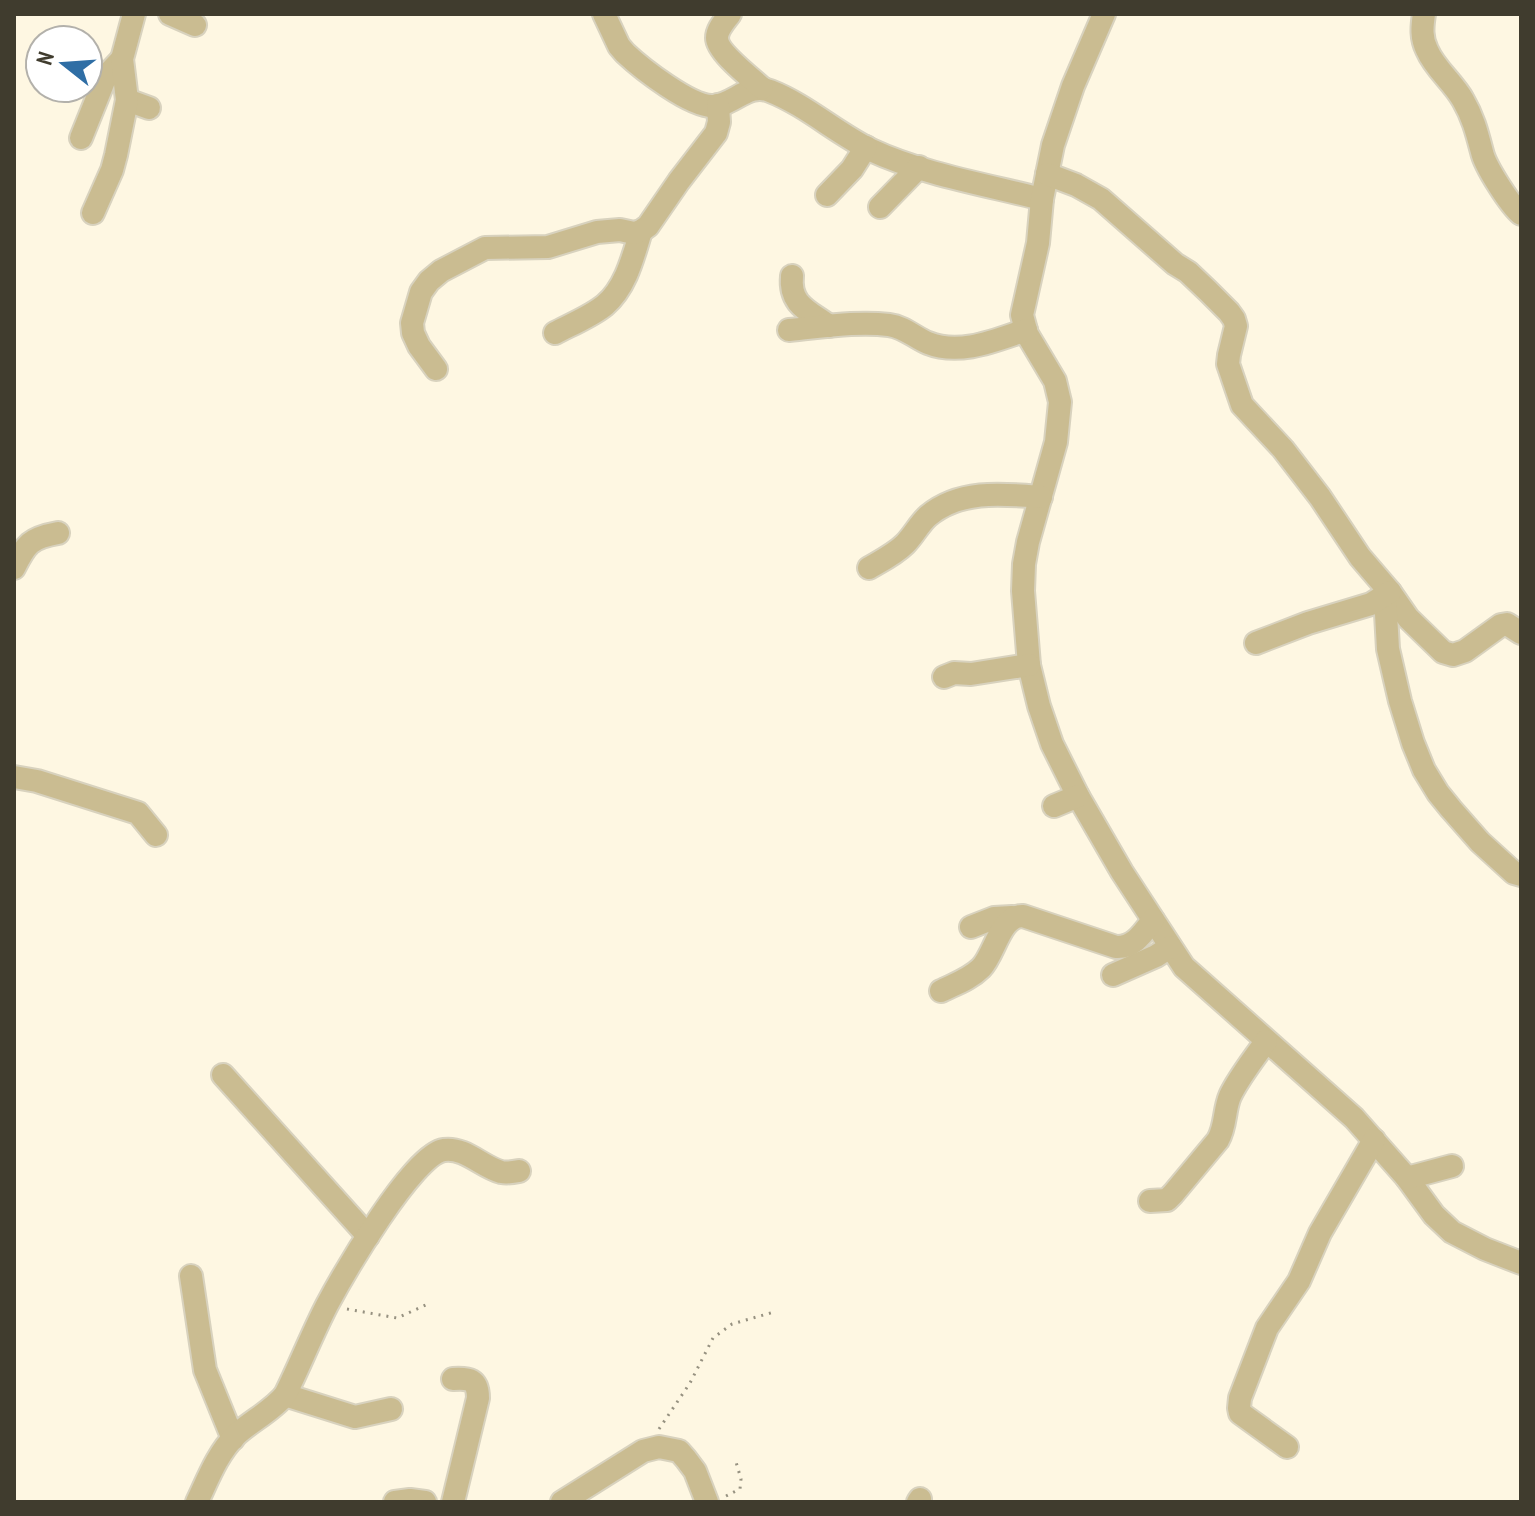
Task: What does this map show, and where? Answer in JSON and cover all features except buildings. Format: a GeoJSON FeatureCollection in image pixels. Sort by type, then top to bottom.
{"type":"FeatureCollection","features":[{"type":"Feature","properties":{"kind":"street"},"geometry":{"type":"LineString","coordinates":[[93,213],[116,155],[127,100],[122,59],[134,14]]}},
{"type":"Feature","properties":{"kind":"street"},"geometry":{"type":"LineString","coordinates":[[170,14],[195,25]]}},
{"type":"Feature","properties":{"kind":"street"},"geometry":{"type":"LineString","coordinates":[[604,14],[619,46],[630,58],[689,100],[702,105],[718,105],[762,88]]}},
{"type":"Feature","properties":{"kind":"street"},"geometry":{"type":"LineString","coordinates":[[730,14],[717,37],[720,47],[762,88],[787,99],[866,147],[919,167],[1042,199]]}},
{"type":"Feature","properties":{"kind":"street"},"geometry":{"type":"LineString","coordinates":[[1424,14],[1426,49],[1463,99],[1475,122],[1486,164],[1521,214]]}},
{"type":"Feature","properties":{"kind":"street"},"geometry":{"type":"LineString","coordinates":[[1097,17],[1062,114],[1047,174],[1038,243],[1023,306],[1023,323],[1055,381],[1060,402],[1056,442],[1024,564],[1029,665],[1039,706],[1052,744],[1078,796],[1122,872],[1153,906],[1170,947],[1184,967],[1354,1118],[1407,1178],[1434,1215],[1452,1232],[1521,1263]]}},
{"type":"Feature","properties":{"kind":"street"},"geometry":{"type":"LineString","coordinates":[[81,138],[106,76],[122,59]]}},
{"type":"Feature","properties":{"kind":"street"},"geometry":{"type":"LineString","coordinates":[[127,100],[149,108]]}},
{"type":"Feature","properties":{"kind":"street"},"geometry":{"type":"LineString","coordinates":[[436,369],[419,346],[412,323],[421,292],[429,281],[441,271],[485,248],[548,247],[597,232],[641,231],[648,226],[716,133],[718,105]]}},
{"type":"Feature","properties":{"kind":"street"},"geometry":{"type":"LineString","coordinates":[[827,195],[852,169],[866,147]]}},
{"type":"Feature","properties":{"kind":"street"},"geometry":{"type":"LineString","coordinates":[[880,207],[919,167]]}},
{"type":"Feature","properties":{"kind":"street"},"geometry":{"type":"LineString","coordinates":[[1047,174],[1101,199],[1188,272],[1229,312],[1236,326],[1228,364],[1228,393],[1283,449],[1387,594],[1443,652],[1453,655],[1465,651],[1501,625],[1507,624],[1521,633]]}},
{"type":"Feature","properties":{"kind":"street"},"geometry":{"type":"LineString","coordinates":[[555,333],[603,307],[616,293],[623,283],[641,231]]}},
{"type":"Feature","properties":{"kind":"street"},"geometry":{"type":"LineString","coordinates":[[792,276],[794,298],[829,326]]}},
{"type":"Feature","properties":{"kind":"street"},"geometry":{"type":"LineString","coordinates":[[789,330],[892,325],[927,343],[964,347],[1026,330]]}},
{"type":"Feature","properties":{"kind":"street"},"geometry":{"type":"LineString","coordinates":[[869,568],[898,550],[925,518],[940,507],[985,494],[1041,497]]}},
{"type":"Feature","properties":{"kind":"street"},"geometry":{"type":"LineString","coordinates":[[14,568],[31,541],[58,533]]}},
{"type":"Feature","properties":{"kind":"street"},"geometry":{"type":"LineString","coordinates":[[1256,643],[1371,604],[1387,594]]}},
{"type":"Feature","properties":{"kind":"street"},"geometry":{"type":"LineString","coordinates":[[1387,594],[1388,649],[1400,701],[1424,770],[1438,793],[1480,842],[1514,873],[1521,875]]}},
{"type":"Feature","properties":{"kind":"street"},"geometry":{"type":"LineString","coordinates":[[944,677],[954,673],[971,674],[1029,665]]}},
{"type":"Feature","properties":{"kind":"street"},"geometry":{"type":"LineString","coordinates":[[14,777],[37,781],[138,813],[156,835]]}},
{"type":"Feature","properties":{"kind":"street"},"geometry":{"type":"LineString","coordinates":[[1054,806],[1078,796]]}},
{"type":"Feature","properties":{"kind":"street"},"geometry":{"type":"LineString","coordinates":[[971,927],[994,918],[1023,916],[1123,947],[1136,941],[1153,906]]}},
{"type":"Feature","properties":{"kind":"street"},"geometry":{"type":"LineString","coordinates":[[941,991],[980,969],[1012,917]]}},
{"type":"Feature","properties":{"kind":"street"},"geometry":{"type":"LineString","coordinates":[[1113,975],[1170,947]]}},
{"type":"Feature","properties":{"kind":"street"},"geometry":{"type":"LineString","coordinates":[[1150,1201],[1167,1200],[1218,1140],[1232,1092],[1266,1041]]}},
{"type":"Feature","properties":{"kind":"street"},"geometry":{"type":"LineString","coordinates":[[223,1075],[368,1236]]}},
{"type":"Feature","properties":{"kind":"street"},"geometry":{"type":"LineString","coordinates":[[1287,1447],[1240,1413],[1240,1398],[1267,1328],[1299,1281],[1320,1233],[1374,1140]]}},
{"type":"Feature","properties":{"kind":"street"},"geometry":{"type":"LineString","coordinates":[[197,1502],[218,1459],[233,1439],[285,1395],[328,1305],[368,1236],[425,1160],[436,1152],[448,1149],[462,1152],[500,1172],[519,1171]]}},
{"type":"Feature","properties":{"kind":"street"},"geometry":{"type":"LineString","coordinates":[[1407,1178],[1452,1166]]}},
{"type":"Feature","properties":{"kind":"street"},"geometry":{"type":"LineString","coordinates":[[191,1276],[205,1370],[233,1439]]}},
{"type":"Feature","properties":{"kind":"street"},"geometry":{"type":"LineString","coordinates":[[453,1379],[473,1382],[478,1388],[478,1398],[453,1502]]}},
{"type":"Feature","properties":{"kind":"street"},"geometry":{"type":"LineString","coordinates":[[285,1395],[355,1417],[391,1409]]}},
{"type":"Feature","properties":{"kind":"street"},"geometry":{"type":"LineString","coordinates":[[562,1502],[652,1447],[679,1451],[714,1500]]}},
{"type":"Feature","properties":{"kind":"street"},"geometry":{"type":"LineString","coordinates":[[395,1502],[425,1502]]}},
{"type":"Feature","properties":{"kind":"path"},"geometry":{"type":"LineString","coordinates":[[328,1305],[397,1318],[428,1304]]}},
{"type":"Feature","properties":{"kind":"path"},"geometry":{"type":"LineString","coordinates":[[652,1447],[661,1424],[690,1383],[713,1338],[732,1324],[774,1312]]}},
{"type":"Feature","properties":{"kind":"path"},"geometry":{"type":"LineString","coordinates":[[714,1500],[740,1489],[741,1479],[736,1462]]}}]}
